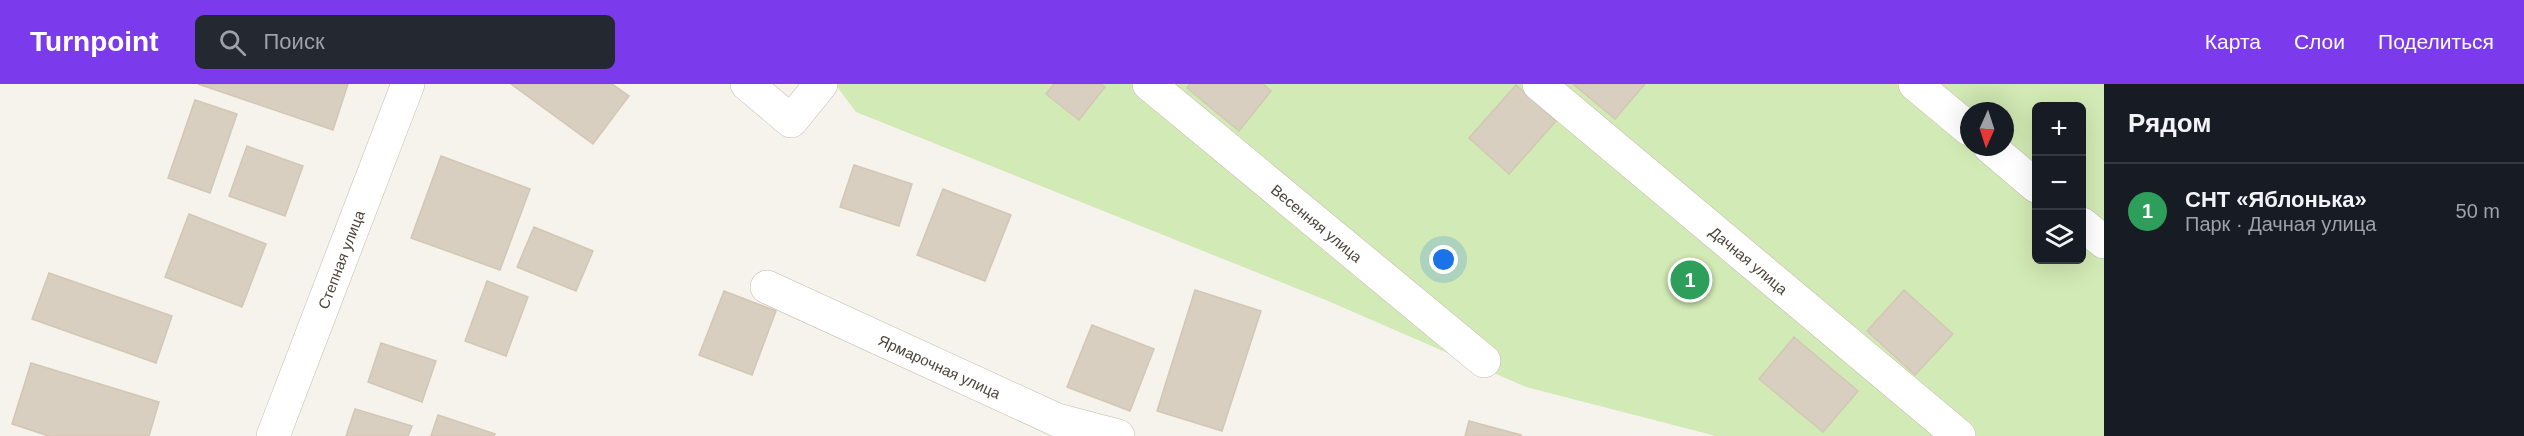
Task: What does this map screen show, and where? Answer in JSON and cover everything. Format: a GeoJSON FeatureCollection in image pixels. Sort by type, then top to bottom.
{"type":"FeatureCollection","features":[{"type":"Feature","properties":{"kind":"street","name":"Степная улица"},"geometry":{"type":"LineString","coordinates":[[273,436],[408,84]]}},
{"type":"Feature","properties":{"kind":"street"},"geometry":{"type":"LineString","coordinates":[[747,84],[791,121],[821,84]]}},
{"type":"Feature","properties":{"kind":"street","name":"Весенняя улица"},"geometry":{"type":"LineString","coordinates":[[1149,84],[1484,361]]}},
{"type":"Feature","properties":{"kind":"street","name":"Дачная улица"},"geometry":{"type":"LineString","coordinates":[[1539,84],[1959,436]]}},
{"type":"Feature","properties":{"kind":"street"},"geometry":{"type":"LineString","coordinates":[[1915,84],[1960,122]]}},
{"type":"Feature","properties":{"kind":"street"},"geometry":{"type":"LineString","coordinates":[[2001,156],[2032,182]]}},
{"type":"Feature","properties":{"kind":"street"},"geometry":{"type":"LineString","coordinates":[[2086,227],[2104,242]]}},
{"type":"Feature","properties":{"kind":"street","name":"Ярмарочная улица"},"geometry":{"type":"LineString","coordinates":[[767,287],[1057,420],[1118,436]]}},
{"type":"Feature","properties":{"kind":"green space"},"geometry":{"type":"Polygon","coordinates":[[[835,84],[2104,84],[2104,436],[1716,436],[1526,387],[1328,301],[856,112],[835,84]]]}},
{"type":"Feature","properties":{"kind":"building"},"geometry":{"type":"Polygon","coordinates":[[[198,84],[348,84],[333,130],[198,84]]]}},
{"type":"Feature","properties":{"kind":"building"},"geometry":{"type":"Polygon","coordinates":[[[511,84],[612,84],[629,96],[593,144],[511,84]]]}},
{"type":"Feature","properties":{"kind":"building"},"geometry":{"type":"Polygon","coordinates":[[[1054,84],[1101,84],[1105,87],[1079,120],[1046,94],[1054,84]]]}},
{"type":"Feature","properties":{"kind":"building"},"geometry":{"type":"Polygon","coordinates":[[[1190,84],[1263,84],[1271,91],[1239,131],[1187,88],[1190,84]]]}},
{"type":"Feature","properties":{"kind":"building"},"geometry":{"type":"Polygon","coordinates":[[[1573,84],[1645,84],[1615,119],[1573,84]]]}},
{"type":"Feature","properties":{"kind":"building"},"geometry":{"type":"Polygon","coordinates":[[[1516,85],[1556,121],[1509,174],[1469,138],[1516,85]]]}},
{"type":"Feature","properties":{"kind":"building"},"geometry":{"type":"Polygon","coordinates":[[[195,100],[237,114],[210,193],[168,178],[195,100]]]}},
{"type":"Feature","properties":{"kind":"building"},"geometry":{"type":"Polygon","coordinates":[[[247,146],[303,166],[285,216],[229,196],[247,146]]]}},
{"type":"Feature","properties":{"kind":"building"},"geometry":{"type":"Polygon","coordinates":[[[441,156],[530,189],[500,270],[411,238],[441,156]]]}},
{"type":"Feature","properties":{"kind":"building"},"geometry":{"type":"Polygon","coordinates":[[[854,165],[912,184],[899,226],[840,207],[854,165]]]}},
{"type":"Feature","properties":{"kind":"building"},"geometry":{"type":"Polygon","coordinates":[[[943,189],[1011,215],[985,281],[917,255],[943,189]]]}},
{"type":"Feature","properties":{"kind":"building"},"geometry":{"type":"Polygon","coordinates":[[[189,214],[266,244],[242,307],[165,277],[189,214]]]}},
{"type":"Feature","properties":{"kind":"building"},"geometry":{"type":"Polygon","coordinates":[[[534,227],[593,251],[576,291],[517,267],[534,227]]]}},
{"type":"Feature","properties":{"kind":"building"},"geometry":{"type":"Polygon","coordinates":[[[49,273],[172,316],[156,363],[32,319],[49,273]]]}},
{"type":"Feature","properties":{"kind":"building"},"geometry":{"type":"Polygon","coordinates":[[[487,281],[528,297],[506,356],[465,341],[487,281]]]}},
{"type":"Feature","properties":{"kind":"building"},"geometry":{"type":"Polygon","coordinates":[[[1195,290],[1261,311],[1222,431],[1157,411],[1195,290]]]}},
{"type":"Feature","properties":{"kind":"building"},"geometry":{"type":"Polygon","coordinates":[[[1904,290],[1953,334],[1915,375],[1867,331],[1904,290]]]}},
{"type":"Feature","properties":{"kind":"building"},"geometry":{"type":"Polygon","coordinates":[[[724,291],[776,311],[752,375],[699,355],[724,291]]]}},
{"type":"Feature","properties":{"kind":"building"},"geometry":{"type":"Polygon","coordinates":[[[1092,325],[1154,349],[1130,411],[1067,387],[1092,325]]]}},
{"type":"Feature","properties":{"kind":"building"},"geometry":{"type":"Polygon","coordinates":[[[1794,337],[1858,391],[1823,432],[1759,379],[1794,337]]]}},
{"type":"Feature","properties":{"kind":"building"},"geometry":{"type":"Polygon","coordinates":[[[381,343],[436,361],[422,402],[368,382],[381,343]]]}},
{"type":"Feature","properties":{"kind":"building"},"geometry":{"type":"Polygon","coordinates":[[[31,363],[159,402],[149,436],[49,436],[12,424],[31,363]]]}},
{"type":"Feature","properties":{"kind":"building"},"geometry":{"type":"Polygon","coordinates":[[[355,409],[412,426],[408,436],[346,436],[355,409]]]}},
{"type":"Feature","properties":{"kind":"building"},"geometry":{"type":"Polygon","coordinates":[[[438,415],[495,434],[494,436],[431,436],[438,415]]]}},
{"type":"Feature","properties":{"kind":"building"},"geometry":{"type":"Polygon","coordinates":[[[1469,421],[1521,435],[1465,436],[1469,421]]]}},
{"type":"Feature","properties":{"kind":"place","name":"СНТ «Яблонька»"},"geometry":{"type":"Point","coordinates":[1690,280]}}]}
